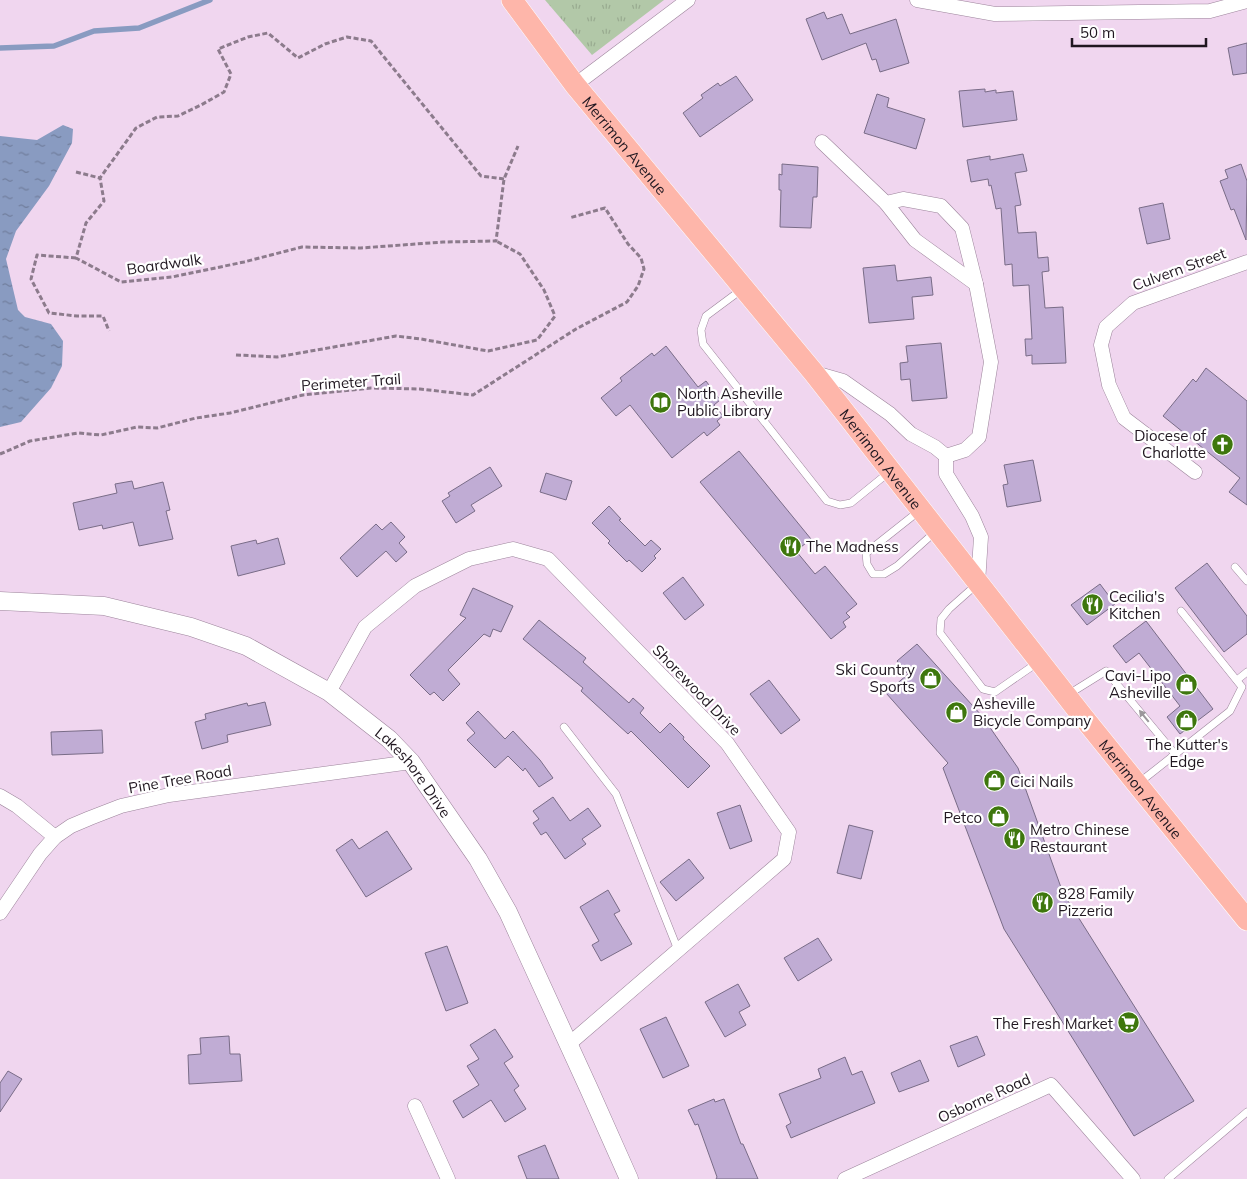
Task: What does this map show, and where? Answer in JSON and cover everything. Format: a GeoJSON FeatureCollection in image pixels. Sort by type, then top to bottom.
{"type":"FeatureCollection","features":[{"type":"Feature","properties":{"kind":"main road","name":"Merrimon Avenue"},"geometry":{"type":"LineString","coordinates":[[512,0],[575,85],[814,373],[1066,696],[1247,920]]}},
{"type":"Feature","properties":{"kind":"street"},"geometry":{"type":"LineString","coordinates":[[575,85],[688,0]]}},
{"type":"Feature","properties":{"kind":"street"},"geometry":{"type":"LineString","coordinates":[[917,0],[995,14],[1210,10],[1247,1]]}},
{"type":"Feature","properties":{"kind":"street"},"geometry":{"type":"LineString","coordinates":[[822,142],[886,203],[916,240],[976,284]]}},
{"type":"Feature","properties":{"kind":"street"},"geometry":{"type":"LineString","coordinates":[[886,203],[903,199],[941,206],[962,228],[976,284],[991,362],[979,437],[965,450],[946,456]]}},
{"type":"Feature","properties":{"kind":"street","name":"Culvern Street"},"geometry":{"type":"LineString","coordinates":[[1195,472],[1124,418],[1109,385],[1101,345],[1106,327],[1133,303],[1247,262]]}},
{"type":"Feature","properties":{"kind":"street"},"geometry":{"type":"LineString","coordinates":[[814,373],[843,381],[890,414],[911,434],[935,447],[946,456]]}},
{"type":"Feature","properties":{"kind":"street"},"geometry":{"type":"LineString","coordinates":[[946,456],[946,474],[972,516],[981,537],[978,583]]}},
{"type":"Feature","properties":{"kind":"street","name":"Shorewood Drive"},"geometry":{"type":"LineString","coordinates":[[329,692],[365,627],[415,586],[469,559],[513,549],[548,560],[727,743],[789,832],[784,858],[569,1044]]}},
{"type":"Feature","properties":{"kind":"street","name":"Lakeshore Drive"},"geometry":{"type":"LineString","coordinates":[[0,601],[104,606],[191,627],[246,646],[329,692],[389,739],[411,762],[478,858],[508,912],[629,1179]]}},
{"type":"Feature","properties":{"kind":"street","name":"Pine Tree Road"},"geometry":{"type":"LineString","coordinates":[[0,913],[40,854],[55,838],[71,826],[121,806],[169,795],[411,762]]}},
{"type":"Feature","properties":{"kind":"street"},"geometry":{"type":"LineString","coordinates":[[0,796],[17,806],[55,838]]}},
{"type":"Feature","properties":{"kind":"street","name":"Osborne Road"},"geometry":{"type":"LineString","coordinates":[[845,1179],[1051,1085],[1133,1179]]}},
{"type":"Feature","properties":{"kind":"street"},"geometry":{"type":"LineString","coordinates":[[415,1106],[448,1179]]}},
{"type":"Feature","properties":{"kind":"lane"},"geometry":{"type":"LineString","coordinates":[[744,288],[706,316],[701,330],[703,344],[827,501],[840,505],[852,503],[890,471]]}},
{"type":"Feature","properties":{"kind":"lane"},"geometry":{"type":"LineString","coordinates":[[921,510],[866,553],[866,564],[874,574],[884,574],[897,566],[937,531]]}},
{"type":"Feature","properties":{"kind":"lane"},"geometry":{"type":"LineString","coordinates":[[1235,567],[1247,581]]}},
{"type":"Feature","properties":{"kind":"lane"},"geometry":{"type":"LineString","coordinates":[[978,583],[949,609],[941,620],[940,633],[983,689],[995,692],[1039,661]]}},
{"type":"Feature","properties":{"kind":"lane"},"geometry":{"type":"LineString","coordinates":[[1137,784],[1230,711],[1242,687],[1181,611]]}},
{"type":"Feature","properties":{"kind":"lane"},"geometry":{"type":"LineString","coordinates":[[1066,696],[1106,670],[1175,754]]}},
{"type":"Feature","properties":{"kind":"lane"},"geometry":{"type":"LineString","coordinates":[[1237,680],[1247,672]]}},
{"type":"Feature","properties":{"kind":"lane"},"geometry":{"type":"LineString","coordinates":[[564,728],[616,794],[678,950]]}},
{"type":"Feature","properties":{"kind":"lane"},"geometry":{"type":"LineString","coordinates":[[1168,1179],[1247,1112]]}},
{"type":"Feature","properties":{"kind":"path"},"geometry":{"type":"LineString","coordinates":[[109,331],[103,316],[49,313],[31,279],[37,255],[76,258],[86,223],[104,201],[100,178],[136,128],[158,117],[178,116],[224,92],[230,74],[218,49],[248,37],[268,33],[298,58],[325,44],[347,37],[371,41],[481,176],[504,180]]}},
{"type":"Feature","properties":{"kind":"path"},"geometry":{"type":"LineString","coordinates":[[236,355],[277,357],[396,336],[421,338],[488,351],[537,340],[555,316],[544,290],[520,254],[496,241],[504,180],[518,146]]}},
{"type":"Feature","properties":{"kind":"path"},"geometry":{"type":"LineString","coordinates":[[76,172],[100,178]]}},
{"type":"Feature","properties":{"kind":"path","name":"Perimeter Trail"},"geometry":{"type":"LineString","coordinates":[[0,454],[30,441],[78,433],[101,435],[137,427],[157,428],[303,395],[371,388],[420,389],[473,395],[576,329],[627,302],[638,286],[644,269],[641,258],[628,244],[605,208],[569,218]]}},
{"type":"Feature","properties":{"kind":"path","name":"Boardwalk"},"geometry":{"type":"LineString","coordinates":[[76,258],[121,282],[172,277],[244,262],[302,247],[360,248],[443,242],[496,241]]}},
{"type":"Feature","properties":{"kind":"green space"},"geometry":{"type":"Polygon","coordinates":[[[545,0],[664,0],[592,55],[545,0]]]}},
{"type":"Feature","properties":{"kind":"water"},"geometry":{"type":"Polygon","coordinates":[[[63,125],[73,129],[72,143],[49,186],[16,231],[6,259],[18,310],[25,317],[51,324],[63,341],[62,366],[51,388],[21,422],[0,427],[0,136],[37,140],[63,125]]]}},
{"type":"Feature","properties":{"kind":"building"},"geometry":{"type":"Polygon","coordinates":[[[824,12],[827,19],[842,14],[850,34],[896,19],[909,63],[880,72],[876,59],[872,60],[866,43],[822,60],[806,19],[824,12]]]}},
{"type":"Feature","properties":{"kind":"building"},"geometry":{"type":"Polygon","coordinates":[[[1247,43],[1247,73],[1233,75],[1228,48],[1247,43]]]}},
{"type":"Feature","properties":{"kind":"building"},"geometry":{"type":"Polygon","coordinates":[[[736,76],[753,100],[700,137],[683,113],[703,98],[701,95],[718,83],[720,86],[736,76]]]}},
{"type":"Feature","properties":{"kind":"building"},"geometry":{"type":"Polygon","coordinates":[[[985,89],[985,92],[996,90],[996,93],[1013,91],[1017,120],[963,127],[959,91],[985,89]]]}},
{"type":"Feature","properties":{"kind":"building"},"geometry":{"type":"Polygon","coordinates":[[[877,94],[889,98],[887,107],[925,119],[916,149],[864,133],[877,94]]]}},
{"type":"Feature","properties":{"kind":"building"},"geometry":{"type":"Polygon","coordinates":[[[1023,154],[1027,171],[1015,173],[1021,205],[1015,206],[1018,233],[1036,232],[1038,258],[1048,257],[1049,271],[1042,272],[1045,308],[1063,307],[1066,363],[1032,364],[1032,355],[1026,356],[1025,339],[1032,339],[1029,285],[1013,286],[1012,264],[1005,265],[1001,208],[996,209],[988,179],[971,182],[967,160],[990,156],[990,160],[1023,154]]]}},
{"type":"Feature","properties":{"kind":"building"},"geometry":{"type":"Polygon","coordinates":[[[782,164],[818,167],[817,197],[813,197],[811,228],[780,227],[781,190],[779,190],[779,174],[782,175],[782,164]]]}},
{"type":"Feature","properties":{"kind":"building"},"geometry":{"type":"Polygon","coordinates":[[[1241,164],[1247,181],[1246,240],[1234,209],[1231,210],[1220,181],[1228,178],[1225,170],[1241,164]]]}},
{"type":"Feature","properties":{"kind":"building"},"geometry":{"type":"Polygon","coordinates":[[[1163,203],[1170,239],[1147,244],[1139,208],[1163,203]]]}},
{"type":"Feature","properties":{"kind":"building"},"geometry":{"type":"Polygon","coordinates":[[[895,265],[897,281],[931,277],[933,295],[912,297],[914,319],[869,323],[863,268],[895,265]]]}},
{"type":"Feature","properties":{"kind":"building"},"geometry":{"type":"Polygon","coordinates":[[[941,343],[947,398],[912,401],[910,379],[901,380],[900,363],[908,362],[906,346],[941,343]]]}},
{"type":"Feature","properties":{"kind":"building","name":"North Asheville Public Library"},"geometry":{"type":"Polygon","coordinates":[[[666,346],[698,387],[706,381],[720,400],[714,405],[723,416],[717,421],[720,425],[707,436],[704,432],[672,458],[630,405],[616,416],[601,398],[622,381],[620,378],[652,353],[654,356],[666,346]]]}},
{"type":"Feature","properties":{"kind":"building","name":"Diocese of Charlotte"},"geometry":{"type":"Polygon","coordinates":[[[1206,368],[1247,401],[1247,505],[1229,492],[1240,478],[1163,416],[1193,379],[1196,382],[1206,368]]]}},
{"type":"Feature","properties":{"kind":"building"},"geometry":{"type":"Polygon","coordinates":[[[739,451],[811,539],[796,551],[815,574],[825,566],[857,604],[846,613],[850,617],[843,622],[846,627],[831,639],[700,482],[739,451]]]}},
{"type":"Feature","properties":{"kind":"building"},"geometry":{"type":"Polygon","coordinates":[[[1033,460],[1041,501],[1007,507],[1003,485],[1008,484],[1004,465],[1033,460]]]}},
{"type":"Feature","properties":{"kind":"building"},"geometry":{"type":"Polygon","coordinates":[[[490,467],[502,486],[471,505],[475,511],[456,523],[442,501],[450,496],[448,493],[490,467]]]}},
{"type":"Feature","properties":{"kind":"building"},"geometry":{"type":"Polygon","coordinates":[[[546,473],[572,481],[566,500],[540,492],[546,473]]]}},
{"type":"Feature","properties":{"kind":"building"},"geometry":{"type":"Polygon","coordinates":[[[132,481],[134,489],[163,482],[170,510],[166,511],[173,539],[139,546],[133,522],[103,529],[102,525],[79,530],[73,503],[117,493],[115,484],[132,481]]]}},
{"type":"Feature","properties":{"kind":"building"},"geometry":{"type":"Polygon","coordinates":[[[609,506],[621,519],[619,520],[645,546],[651,540],[661,549],[654,556],[656,558],[642,572],[629,560],[627,562],[592,523],[609,506]]]}},
{"type":"Feature","properties":{"kind":"building"},"geometry":{"type":"Polygon","coordinates":[[[391,522],[405,537],[399,543],[407,552],[396,562],[386,551],[357,577],[340,558],[376,524],[382,530],[391,522]]]}},
{"type":"Feature","properties":{"kind":"building"},"geometry":{"type":"Polygon","coordinates":[[[278,538],[285,564],[238,576],[231,546],[256,540],[257,544],[278,538]]]}},
{"type":"Feature","properties":{"kind":"building"},"geometry":{"type":"Polygon","coordinates":[[[1207,563],[1247,616],[1247,634],[1224,652],[1175,588],[1207,563]]]}},
{"type":"Feature","properties":{"kind":"building"},"geometry":{"type":"Polygon","coordinates":[[[683,577],[704,605],[685,620],[663,593],[683,577]]]}},
{"type":"Feature","properties":{"kind":"building","name":"Cecilia's Kitchen"},"geometry":{"type":"Polygon","coordinates":[[[1100,584],[1115,604],[1087,625],[1071,605],[1100,584]]]}},
{"type":"Feature","properties":{"kind":"building"},"geometry":{"type":"Polygon","coordinates":[[[473,588],[513,606],[501,632],[493,629],[490,637],[484,634],[448,670],[460,684],[443,701],[434,692],[430,695],[410,675],[466,618],[460,615],[473,588]]]}},
{"type":"Feature","properties":{"kind":"building"},"geometry":{"type":"Polygon","coordinates":[[[539,620],[586,658],[583,662],[629,703],[633,698],[644,708],[640,713],[660,733],[670,723],[710,766],[688,788],[631,731],[628,734],[581,691],[583,688],[523,639],[539,620]]]}},
{"type":"Feature","properties":{"kind":"building"},"geometry":{"type":"Polygon","coordinates":[[[1146,621],[1213,709],[1180,734],[1167,717],[1180,706],[1139,653],[1126,663],[1113,646],[1146,621]]]}},
{"type":"Feature","properties":{"kind":"building"},"geometry":{"type":"Polygon","coordinates":[[[917,644],[982,716],[1018,768],[1063,893],[1194,1101],[1134,1136],[1004,929],[943,768],[948,763],[886,693],[908,674],[897,661],[917,644]]]}},
{"type":"Feature","properties":{"kind":"building"},"geometry":{"type":"Polygon","coordinates":[[[769,680],[800,720],[781,734],[750,694],[769,680]]]}},
{"type":"Feature","properties":{"kind":"building"},"geometry":{"type":"Polygon","coordinates":[[[265,702],[271,725],[227,735],[228,742],[202,749],[195,722],[206,719],[205,714],[247,703],[248,706],[265,702]]]}},
{"type":"Feature","properties":{"kind":"building"},"geometry":{"type":"Polygon","coordinates":[[[478,711],[505,739],[513,731],[540,760],[553,778],[539,787],[525,768],[523,771],[508,756],[495,768],[467,740],[475,733],[466,723],[478,711]]]}},
{"type":"Feature","properties":{"kind":"building"},"geometry":{"type":"Polygon","coordinates":[[[102,730],[103,753],[52,755],[51,732],[102,730]]]}},
{"type":"Feature","properties":{"kind":"building"},"geometry":{"type":"Polygon","coordinates":[[[553,797],[570,821],[588,808],[601,826],[582,839],[586,844],[565,859],[546,832],[541,835],[533,823],[539,819],[533,811],[553,797]]]}},
{"type":"Feature","properties":{"kind":"building"},"geometry":{"type":"Polygon","coordinates":[[[740,805],[752,841],[730,849],[717,813],[740,805]]]}},
{"type":"Feature","properties":{"kind":"building"},"geometry":{"type":"Polygon","coordinates":[[[849,825],[873,831],[861,879],[837,873],[849,825]]]}},
{"type":"Feature","properties":{"kind":"building"},"geometry":{"type":"Polygon","coordinates":[[[387,831],[412,869],[366,897],[336,850],[352,839],[359,849],[387,831]]]}},
{"type":"Feature","properties":{"kind":"building"},"geometry":{"type":"Polygon","coordinates":[[[689,859],[704,878],[676,901],[660,882],[689,859]]]}},
{"type":"Feature","properties":{"kind":"building"},"geometry":{"type":"Polygon","coordinates":[[[608,890],[620,911],[614,914],[632,944],[601,961],[592,945],[599,941],[580,907],[608,890]]]}},
{"type":"Feature","properties":{"kind":"building"},"geometry":{"type":"Polygon","coordinates":[[[818,938],[832,960],[798,981],[784,958],[818,938]]]}},
{"type":"Feature","properties":{"kind":"building"},"geometry":{"type":"Polygon","coordinates":[[[447,946],[468,1003],[446,1011],[425,953],[447,946]]]}},
{"type":"Feature","properties":{"kind":"building"},"geometry":{"type":"Polygon","coordinates":[[[738,984],[750,1006],[739,1012],[746,1025],[725,1037],[705,1002],[738,984]]]}},
{"type":"Feature","properties":{"kind":"building"},"geometry":{"type":"Polygon","coordinates":[[[666,1017],[689,1066],[663,1078],[640,1029],[666,1017]]]}},
{"type":"Feature","properties":{"kind":"building"},"geometry":{"type":"Polygon","coordinates":[[[495,1029],[513,1057],[504,1063],[519,1086],[514,1090],[526,1109],[505,1122],[491,1100],[463,1118],[453,1101],[479,1085],[467,1066],[479,1059],[470,1045],[495,1029]]]}},
{"type":"Feature","properties":{"kind":"building"},"geometry":{"type":"Polygon","coordinates":[[[229,1036],[230,1054],[240,1054],[242,1081],[189,1084],[188,1055],[201,1054],[200,1038],[229,1036]]]}},
{"type":"Feature","properties":{"kind":"building"},"geometry":{"type":"Polygon","coordinates":[[[977,1036],[985,1055],[958,1067],[950,1046],[977,1036]]]}},
{"type":"Feature","properties":{"kind":"building"},"geometry":{"type":"Polygon","coordinates":[[[845,1057],[852,1075],[862,1071],[875,1103],[791,1138],[786,1126],[791,1123],[779,1094],[821,1078],[818,1069],[845,1057]]]}},
{"type":"Feature","properties":{"kind":"building"},"geometry":{"type":"Polygon","coordinates":[[[920,1060],[929,1081],[899,1092],[891,1073],[920,1060]]]}},
{"type":"Feature","properties":{"kind":"building"},"geometry":{"type":"Polygon","coordinates":[[[8,1071],[22,1079],[0,1112],[0,1083],[8,1071]]]}},
{"type":"Feature","properties":{"kind":"building"},"geometry":{"type":"Polygon","coordinates":[[[714,1099],[715,1102],[724,1099],[741,1144],[743,1144],[758,1179],[716,1179],[717,1177],[698,1124],[695,1125],[688,1110],[714,1099]]]}},
{"type":"Feature","properties":{"kind":"building"},"geometry":{"type":"Polygon","coordinates":[[[545,1145],[559,1179],[527,1179],[518,1156],[545,1145]]]}},
{"type":"Feature","properties":{"kind":"waterway"},"geometry":{"type":"LineString","coordinates":[[0,48],[54,46],[94,31],[139,28],[210,0]]}},
{"type":"Feature","properties":{"kind":"place","name":"North Asheville Public Library"},"geometry":{"type":"Point","coordinates":[661,402]}},
{"type":"Feature","properties":{"kind":"place","name":"Diocese of Charlotte"},"geometry":{"type":"Point","coordinates":[1222,444]}},
{"type":"Feature","properties":{"kind":"place","name":"The Madness"},"geometry":{"type":"Point","coordinates":[790,546]}},
{"type":"Feature","properties":{"kind":"place","name":"Cecilia's Kitchen"},"geometry":{"type":"Point","coordinates":[1093,605]}},
{"type":"Feature","properties":{"kind":"place","name":"Ski Country Sports"},"geometry":{"type":"Point","coordinates":[931,678]}},
{"type":"Feature","properties":{"kind":"place","name":"Cavi-Lipo Asheville"},"geometry":{"type":"Point","coordinates":[1187,684]}},
{"type":"Feature","properties":{"kind":"place","name":"Asheville Bicycle Company"},"geometry":{"type":"Point","coordinates":[957,712]}},
{"type":"Feature","properties":{"kind":"place","name":"The Kutter's Edge"},"geometry":{"type":"Point","coordinates":[1187,721]}},
{"type":"Feature","properties":{"kind":"place","name":"Cici Nails"},"geometry":{"type":"Point","coordinates":[994,781]}},
{"type":"Feature","properties":{"kind":"place","name":"Petco"},"geometry":{"type":"Point","coordinates":[998,817]}},
{"type":"Feature","properties":{"kind":"place","name":"Metro Chinese Restaurant"},"geometry":{"type":"Point","coordinates":[1014,838]}},
{"type":"Feature","properties":{"kind":"place","name":"828 Family Pizzeria"},"geometry":{"type":"Point","coordinates":[1042,902]}},
{"type":"Feature","properties":{"kind":"place","name":"The Fresh Market"},"geometry":{"type":"Point","coordinates":[1129,1023]}}]}
